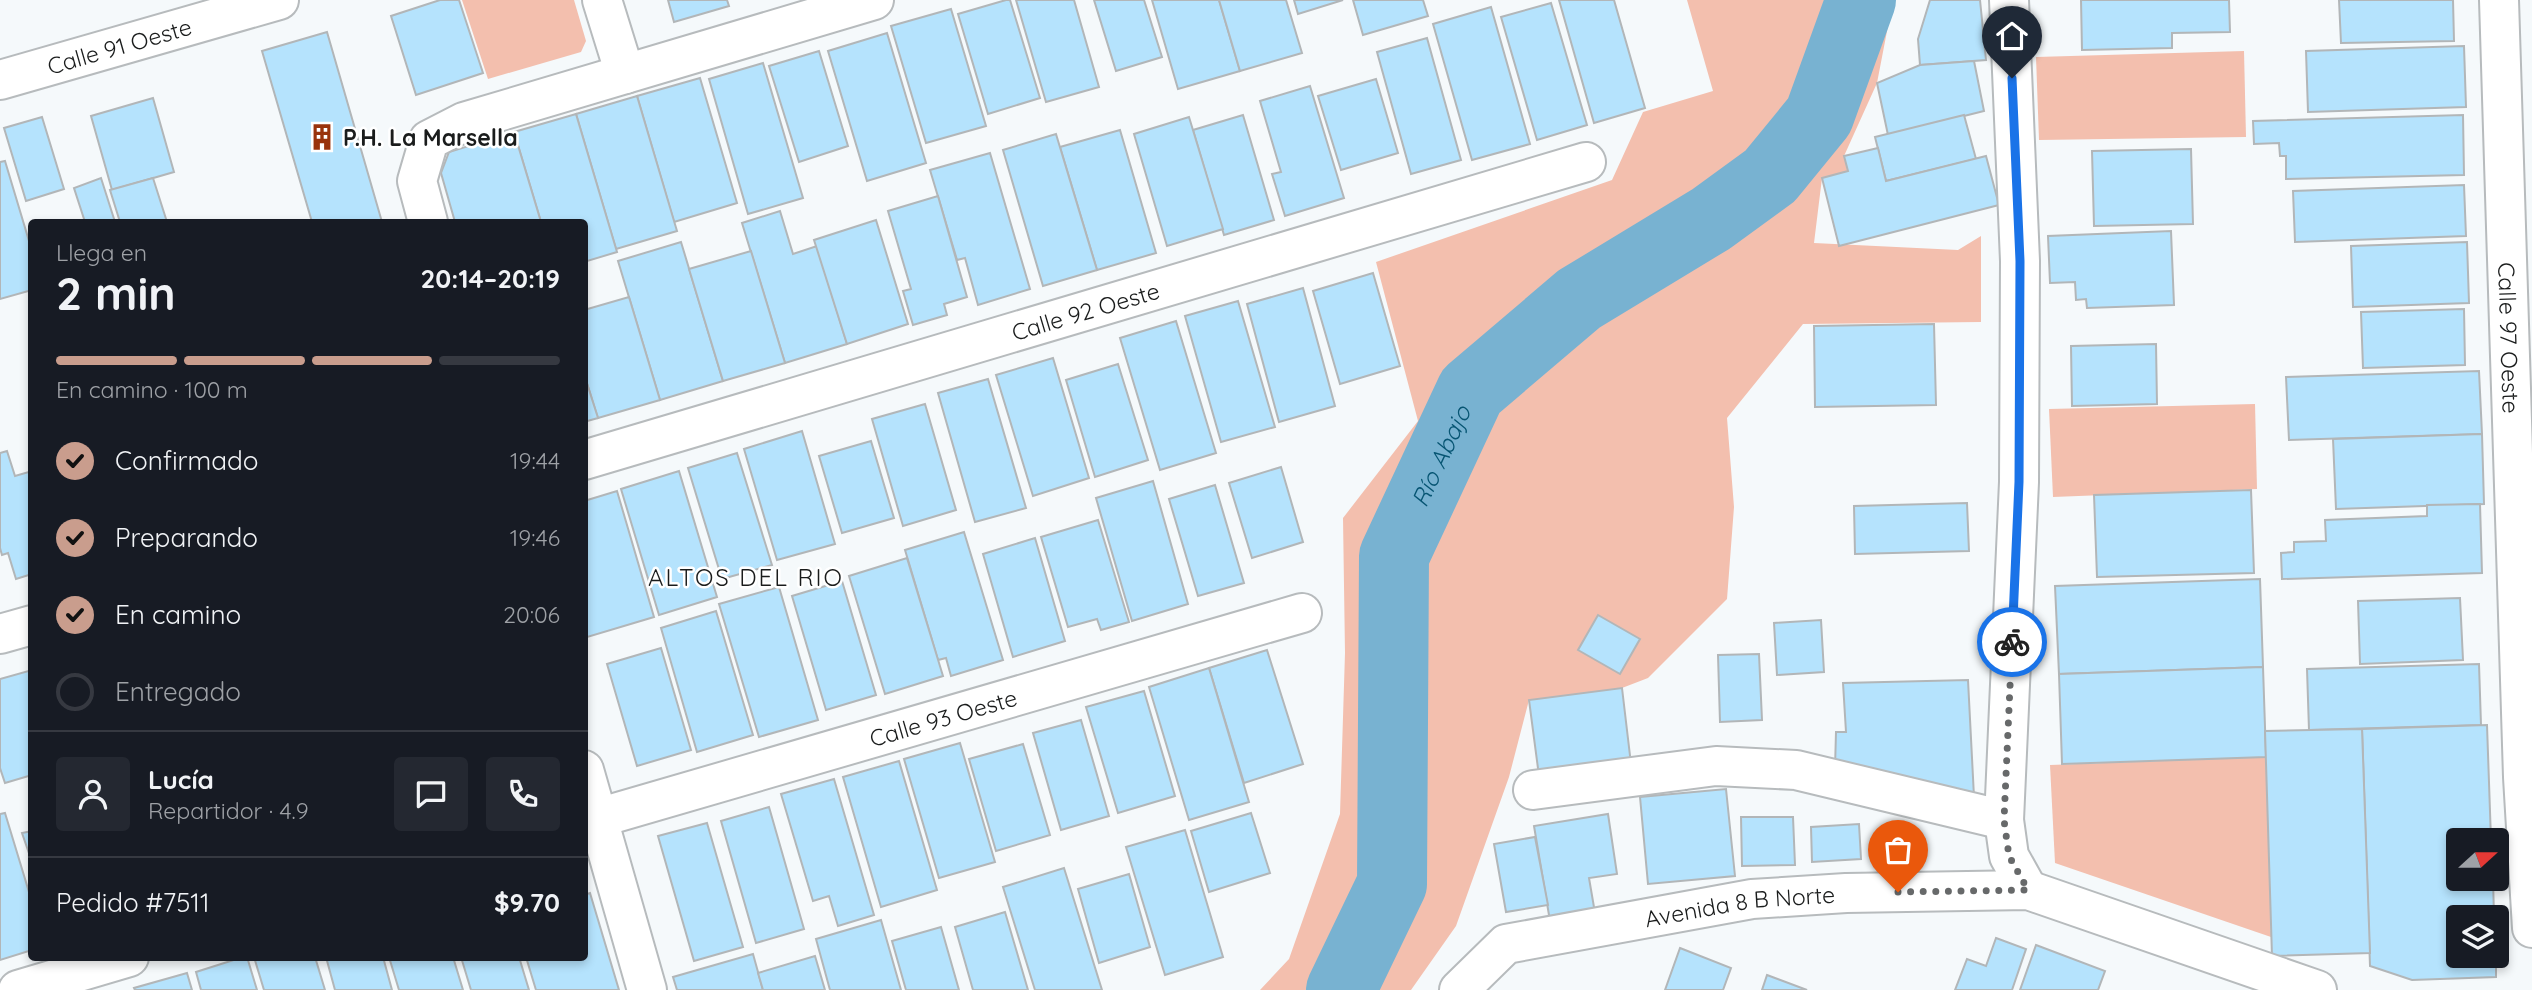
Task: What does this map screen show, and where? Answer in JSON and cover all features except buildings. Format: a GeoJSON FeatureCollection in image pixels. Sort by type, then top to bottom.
{"type":"FeatureCollection","features":[{"type":"Feature","properties":{"kind":"street","name":"Calle 91 Oeste"},"geometry":{"type":"LineString","coordinates":[[0,80],[279,0]]}},
{"type":"Feature","properties":{"kind":"street"},"geometry":{"type":"LineString","coordinates":[[602,0],[625,74]]}},
{"type":"Feature","properties":{"kind":"street"},"geometry":{"type":"LineString","coordinates":[[427,219],[417,181],[429,140],[464,122],[874,0]]}},
{"type":"Feature","properties":{"kind":"street"},"geometry":{"type":"LineString","coordinates":[[2009,0],[2020,261],[2019,468],[2004,820],[2009,856],[2028,890]]}},
{"type":"Feature","properties":{"kind":"street","name":"Calle 97 Oeste"},"geometry":{"type":"LineString","coordinates":[[2499,0],[2532,928]]}},
{"type":"Feature","properties":{"kind":"street","name":"Calle 92 Oeste"},"geometry":{"type":"LineString","coordinates":[[588,459],[1586,162]]}},
{"type":"Feature","properties":{"kind":"street","name":"Calle 93 Oeste"},"geometry":{"type":"LineString","coordinates":[[592,820],[1302,613]]}},
{"type":"Feature","properties":{"kind":"street"},"geometry":{"type":"LineString","coordinates":[[0,635],[28,626]]}},
{"type":"Feature","properties":{"kind":"street"},"geometry":{"type":"LineString","coordinates":[[1533,790],[1716,766],[1796,770],[2004,820]]}},
{"type":"Feature","properties":{"kind":"street"},"geometry":{"type":"LineString","coordinates":[[588,795],[592,820],[647,990]]}},
{"type":"Feature","properties":{"kind":"street","name":"Avenida 8 B Norte"},"geometry":{"type":"LineString","coordinates":[[1459,990],[1506,944],[1752,899],[1846,893],[2028,890],[2317,990]]}},
{"type":"Feature","properties":{"kind":"street"},"geometry":{"type":"LineString","coordinates":[[18,990],[116,961]]}},
{"type":"Feature","properties":{"kind":"shaded area"},"geometry":{"type":"Polygon","coordinates":[[[462,0],[574,0],[586,41],[581,52],[488,79],[462,0]]]}},
{"type":"Feature","properties":{"kind":"shaded area"},"geometry":{"type":"Polygon","coordinates":[[[1687,0],[1893,0],[1877,83],[1844,156],[1848,171],[1822,178],[1814,243],[1958,250],[1981,236],[1981,322],[1803,324],[1727,418],[1734,507],[1727,599],[1648,678],[1622,688],[1529,700],[1509,777],[1456,926],[1411,990],[1260,990],[1289,959],[1340,814],[1345,653],[1343,518],[1418,421],[1376,262],[1612,180],[1643,112],[1713,91],[1687,0]]]}},
{"type":"Feature","properties":{"kind":"shaded area"},"geometry":{"type":"Polygon","coordinates":[[[2244,51],[2246,137],[2039,140],[2036,57],[2244,51]]]}},
{"type":"Feature","properties":{"kind":"shaded area"},"geometry":{"type":"Polygon","coordinates":[[[2255,404],[2257,489],[2053,497],[2049,409],[2255,404]]]}},
{"type":"Feature","properties":{"kind":"shaded area"},"geometry":{"type":"Polygon","coordinates":[[[2266,757],[2271,937],[2055,863],[2050,765],[2266,757]]]}},
{"type":"Feature","properties":{"kind":"waterway","name":"Río Abajo"},"geometry":{"type":"LineString","coordinates":[[1341,990],[1392,884],[1394,556],[1471,391],[1579,299],[1711,219],[1770,176],[1819,116],[1861,0]]}},
{"type":"Feature","properties":{"kind":"way so far"},"geometry":{"type":"LineString","coordinates":[[1898,892],[2028,890],[2009,856],[2004,820],[2012,642]]}},
{"type":"Feature","properties":{"kind":"place","name":"P.H. La Marsella"},"geometry":{"type":"Point","coordinates":[322,137]}},
{"type":"Feature","properties":{"kind":"district","name":"ALTOS DEL RIO"},"geometry":{"type":"Point","coordinates":[746,577]}},
{"type":"Feature","properties":{"kind":"route"},"geometry":{"type":"LineString","coordinates":[[2012,78],[2020,261],[2019,482],[2012,642]]}}]}
